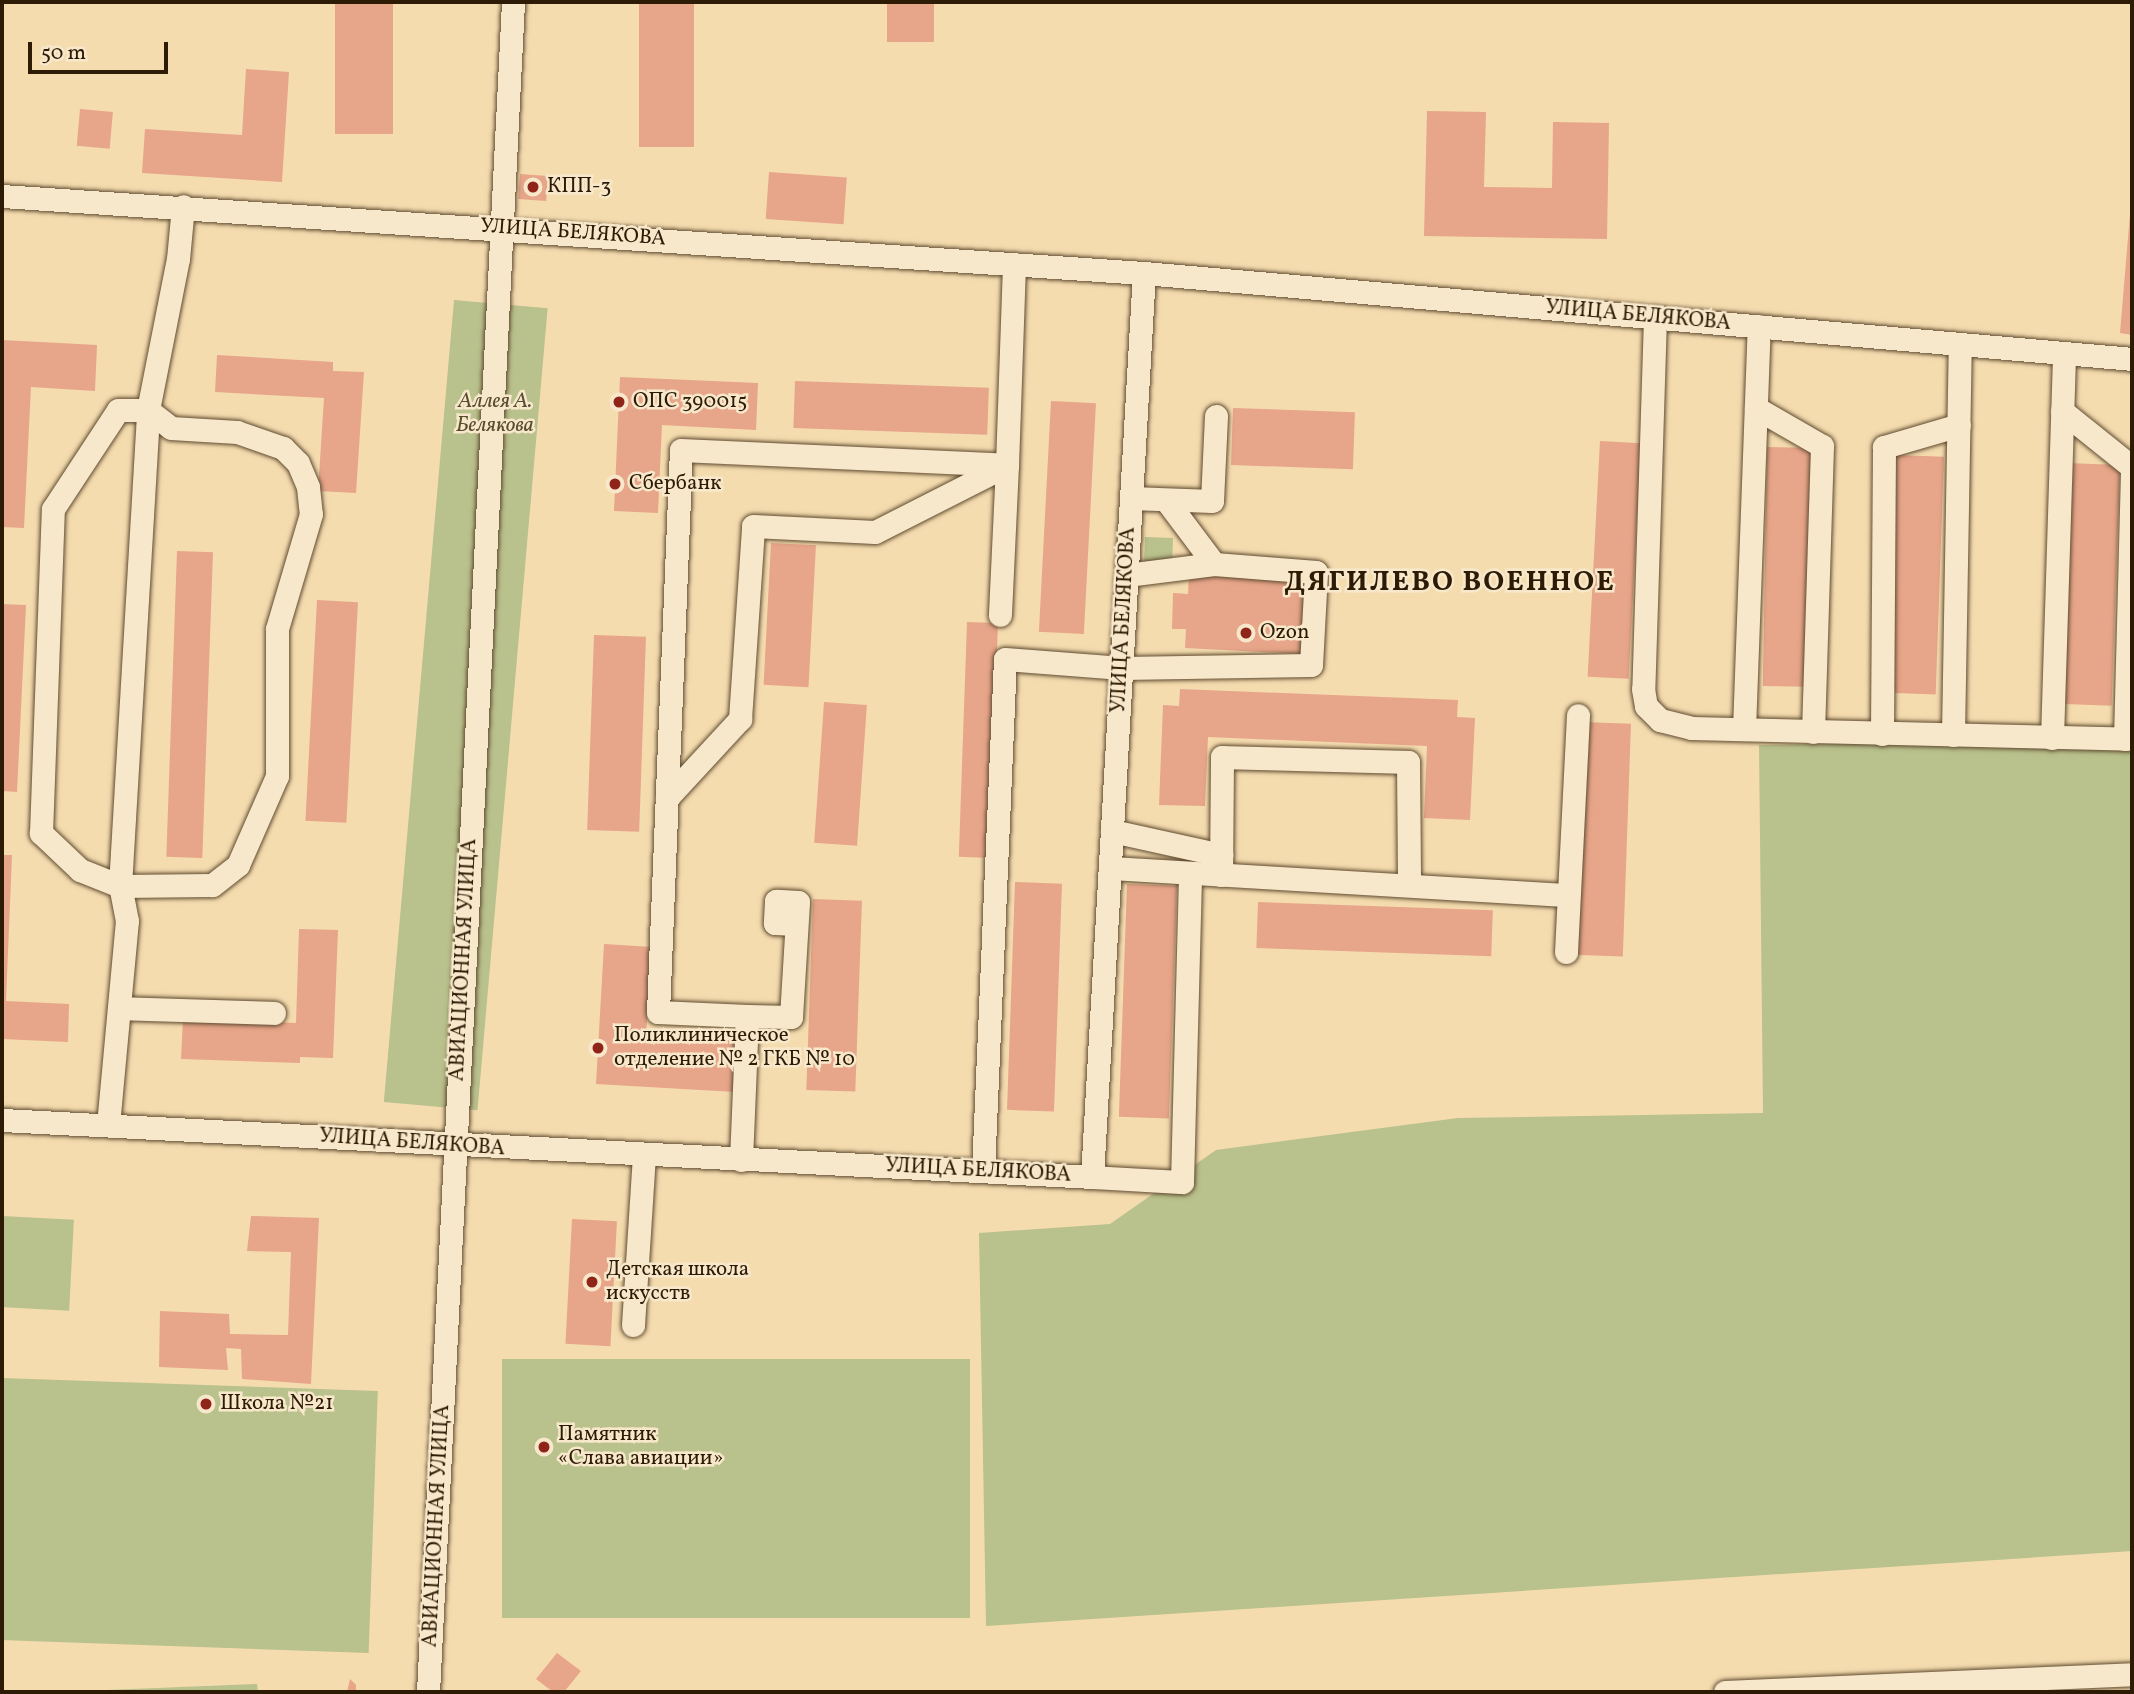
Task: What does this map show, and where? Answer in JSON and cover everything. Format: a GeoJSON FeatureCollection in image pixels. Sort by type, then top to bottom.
{"type":"FeatureCollection","features":[{"type":"Feature","properties":{"kind":"street","name":"АВИАЦИОННАЯ УЛИЦА"},"geometry":{"type":"LineString","coordinates":[[428,1692],[513,2]]}},
{"type":"Feature","properties":{"kind":"street","name":"УЛИЦА БЕЛЯКОВА"},"geometry":{"type":"LineString","coordinates":[[2,196],[1144,272],[2132,359]]}},
{"type":"Feature","properties":{"kind":"street"},"geometry":{"type":"LineString","coordinates":[[108,1125],[127,921],[120,886],[148,410],[178,259],[183,206]]}},
{"type":"Feature","properties":{"kind":"street"},"geometry":{"type":"LineString","coordinates":[[1000,615],[1014,264]]}},
{"type":"Feature","properties":{"kind":"street","name":"УЛИЦА БЕЛЯКОВА"},"geometry":{"type":"LineString","coordinates":[[2,1120],[1092,1177],[1144,272]]}},
{"type":"Feature","properties":{"kind":"street"},"geometry":{"type":"LineString","coordinates":[[1655,317],[1643,689],[1646,706],[1660,720],[1691,728],[2129,739],[2132,467],[2062,411]]}},
{"type":"Feature","properties":{"kind":"street"},"geometry":{"type":"LineString","coordinates":[[1744,729],[1759,326]]}},
{"type":"Feature","properties":{"kind":"street"},"geometry":{"type":"LineString","coordinates":[[1953,735],[1960,344]]}},
{"type":"Feature","properties":{"kind":"street"},"geometry":{"type":"LineString","coordinates":[[2052,738],[2063,353]]}},
{"type":"Feature","properties":{"kind":"street"},"geometry":{"type":"LineString","coordinates":[[1756,408],[1822,446],[1813,732]]}},
{"type":"Feature","properties":{"kind":"street"},"geometry":{"type":"LineString","coordinates":[[118,410],[148,410],[171,428],[237,432],[283,448],[298,463],[308,487],[311,514],[277,629],[277,776],[238,865],[212,886],[120,886],[80,870],[41,833],[53,509],[118,410]]}},
{"type":"Feature","properties":{"kind":"street"},"geometry":{"type":"LineString","coordinates":[[1131,498],[1212,502],[1216,416]]}},
{"type":"Feature","properties":{"kind":"street"},"geometry":{"type":"LineString","coordinates":[[1882,734],[1884,447],[1959,425]]}},
{"type":"Feature","properties":{"kind":"street"},"geometry":{"type":"LineString","coordinates":[[796,924],[792,1017],[659,1012],[681,450],[1007,465]]}},
{"type":"Feature","properties":{"kind":"street"},"geometry":{"type":"LineString","coordinates":[[667,798],[740,719],[753,526],[875,532],[1007,465]]}},
{"type":"Feature","properties":{"kind":"street"},"geometry":{"type":"LineString","coordinates":[[1166,500],[1214,564]]}},
{"type":"Feature","properties":{"kind":"street"},"geometry":{"type":"LineString","coordinates":[[983,1171],[1004,659],[1122,668],[1311,665],[1316,572],[1214,564],[1127,575]]}},
{"type":"Feature","properties":{"kind":"street"},"geometry":{"type":"LineString","coordinates":[[1566,952],[1566,895],[1578,715]]}},
{"type":"Feature","properties":{"kind":"street"},"geometry":{"type":"LineString","coordinates":[[1221,865],[1222,757],[1408,762],[1409,884]]}},
{"type":"Feature","properties":{"kind":"street"},"geometry":{"type":"LineString","coordinates":[[1112,831],[1221,865],[1409,884],[1566,895]]}},
{"type":"Feature","properties":{"kind":"street"},"geometry":{"type":"LineString","coordinates":[[1110,869],[1190,873],[1221,865]]}},
{"type":"Feature","properties":{"kind":"street"},"geometry":{"type":"LineString","coordinates":[[1092,1177],[1182,1182],[1190,873]]}},
{"type":"Feature","properties":{"kind":"street"},"geometry":{"type":"LineString","coordinates":[[119,1008],[274,1013]]}},
{"type":"Feature","properties":{"kind":"street"},"geometry":{"type":"LineString","coordinates":[[741,1160],[747,1016]]}},
{"type":"Feature","properties":{"kind":"street"},"geometry":{"type":"LineString","coordinates":[[633,1325],[644,1154]]}},
{"type":"Feature","properties":{"kind":"street"},"geometry":{"type":"LineString","coordinates":[[1725,1692],[1933,1688],[2132,1674]]}},
{"type":"Feature","properties":{"kind":"green space","name":"Аллея А. Белякова"},"geometry":{"type":"Polygon","coordinates":[[[454,300],[548,308],[477,1110],[384,1102],[454,300]]]}},
{"type":"Feature","properties":{"kind":"green space"},"geometry":{"type":"Polygon","coordinates":[[[1145,537],[1173,538],[1172,564],[1144,563],[1145,537]]]}},
{"type":"Feature","properties":{"kind":"green space"},"geometry":{"type":"Polygon","coordinates":[[[2132,739],[2132,1551],[986,1626],[979,1233],[1110,1224],[1216,1150],[1458,1118],[1763,1113],[1759,745],[2132,739]]]}},
{"type":"Feature","properties":{"kind":"green space"},"geometry":{"type":"Polygon","coordinates":[[[2,1216],[74,1220],[69,1311],[2,1307],[2,1216]]]}},
{"type":"Feature","properties":{"kind":"green space"},"geometry":{"type":"Polygon","coordinates":[[[502,1359],[970,1359],[970,1618],[502,1618],[502,1359]]]}},
{"type":"Feature","properties":{"kind":"green space"},"geometry":{"type":"Polygon","coordinates":[[[2,1378],[378,1391],[369,1653],[2,1640],[2,1378]]]}},
{"type":"Feature","properties":{"kind":"green space"},"geometry":{"type":"Polygon","coordinates":[[[257,1684],[258,1692],[57,1692],[257,1684]]]}},
{"type":"Feature","properties":{"kind":"building"},"geometry":{"type":"Polygon","coordinates":[[[335,2],[393,2],[393,134],[335,134],[335,2]]]}},
{"type":"Feature","properties":{"kind":"building"},"geometry":{"type":"Polygon","coordinates":[[[639,2],[694,2],[694,147],[639,147],[639,2]]]}},
{"type":"Feature","properties":{"kind":"building"},"geometry":{"type":"Polygon","coordinates":[[[887,2],[934,2],[934,42],[887,42],[887,2]]]}},
{"type":"Feature","properties":{"kind":"building"},"geometry":{"type":"Polygon","coordinates":[[[246,69],[289,72],[282,182],[142,173],[145,129],[242,135],[246,69]]]}},
{"type":"Feature","properties":{"kind":"building"},"geometry":{"type":"Polygon","coordinates":[[[80,109],[113,112],[110,149],[77,146],[80,109]]]}},
{"type":"Feature","properties":{"kind":"building"},"geometry":{"type":"Polygon","coordinates":[[[1427,111],[1486,112],[1484,187],[1552,188],[1553,122],[1609,123],[1607,239],[1424,236],[1427,111]]]}},
{"type":"Feature","properties":{"kind":"building"},"geometry":{"type":"Polygon","coordinates":[[[769,172],[847,177],[844,224],[766,219],[769,172]]]}},
{"type":"Feature","properties":{"kind":"building","name":"КПП-3"},"geometry":{"type":"Polygon","coordinates":[[[520,174],[548,176],[546,201],[518,199],[520,174]]]}},
{"type":"Feature","properties":{"kind":"building"},"geometry":{"type":"Polygon","coordinates":[[[2130,214],[2132,215],[2132,335],[2120,333],[2130,214]]]}},
{"type":"Feature","properties":{"kind":"building"},"geometry":{"type":"Polygon","coordinates":[[[2,340],[97,345],[95,391],[31,387],[24,528],[2,527],[2,340]]]}},
{"type":"Feature","properties":{"kind":"building"},"geometry":{"type":"Polygon","coordinates":[[[217,355],[333,362],[333,371],[364,372],[356,493],[318,491],[324,398],[215,392],[217,355]]]}},
{"type":"Feature","properties":{"kind":"building"},"geometry":{"type":"Polygon","coordinates":[[[620,377],[758,383],[756,430],[662,425],[658,513],[614,511],[620,377]]]}},
{"type":"Feature","properties":{"kind":"building"},"geometry":{"type":"Polygon","coordinates":[[[795,381],[989,388],[987,435],[793,428],[795,381]]]}},
{"type":"Feature","properties":{"kind":"building"},"geometry":{"type":"Polygon","coordinates":[[[1051,401],[1096,403],[1084,634],[1039,632],[1051,401]]]}},
{"type":"Feature","properties":{"kind":"building"},"geometry":{"type":"Polygon","coordinates":[[[1233,408],[1355,412],[1353,469],[1231,465],[1233,408]]]}},
{"type":"Feature","properties":{"kind":"building"},"geometry":{"type":"Polygon","coordinates":[[[1600,441],[1641,443],[1629,679],[1588,677],[1600,441]]]}},
{"type":"Feature","properties":{"kind":"building"},"geometry":{"type":"Polygon","coordinates":[[[1767,447],[1811,448],[1807,687],[1763,686],[1767,447]]]}},
{"type":"Feature","properties":{"kind":"building"},"geometry":{"type":"Polygon","coordinates":[[[1896,455],[1944,457],[1936,695],[1888,693],[1896,455]]]}},
{"type":"Feature","properties":{"kind":"building"},"geometry":{"type":"Polygon","coordinates":[[[2066,463],[2120,465],[2112,706],[2058,704],[2066,463]]]}},
{"type":"Feature","properties":{"kind":"building"},"geometry":{"type":"Polygon","coordinates":[[[771,543],[816,545],[809,687],[764,685],[771,543]]]}},
{"type":"Feature","properties":{"kind":"building"},"geometry":{"type":"Polygon","coordinates":[[[177,551],[213,552],[202,858],[166,857],[177,551]]]}},
{"type":"Feature","properties":{"kind":"building"},"geometry":{"type":"Polygon","coordinates":[[[1189,575],[1308,581],[1304,654],[1185,648],[1186,629],[1172,629],[1173,593],[1188,594],[1189,575]]]}},
{"type":"Feature","properties":{"kind":"building"},"geometry":{"type":"Polygon","coordinates":[[[317,600],[358,602],[346,823],[305,821],[317,600]]]}},
{"type":"Feature","properties":{"kind":"building"},"geometry":{"type":"Polygon","coordinates":[[[2,604],[26,605],[17,792],[2,791],[2,604]]]}},
{"type":"Feature","properties":{"kind":"building"},"geometry":{"type":"Polygon","coordinates":[[[967,622],[998,623],[990,858],[959,857],[967,622]]]}},
{"type":"Feature","properties":{"kind":"building"},"geometry":{"type":"Polygon","coordinates":[[[594,635],[646,637],[639,832],[587,830],[594,635]]]}},
{"type":"Feature","properties":{"kind":"building"},"geometry":{"type":"Polygon","coordinates":[[[1180,689],[1458,700],[1457,717],[1475,718],[1470,820],[1424,818],[1427,746],[1208,737],[1205,806],[1159,805],[1163,705],[1179,706],[1180,689]]]}},
{"type":"Feature","properties":{"kind":"building"},"geometry":{"type":"Polygon","coordinates":[[[824,702],[867,705],[857,846],[814,843],[824,702]]]}},
{"type":"Feature","properties":{"kind":"building"},"geometry":{"type":"Polygon","coordinates":[[[1582,722],[1631,724],[1623,957],[1574,955],[1582,722]]]}},
{"type":"Feature","properties":{"kind":"building"},"geometry":{"type":"Polygon","coordinates":[[[2,855],[12,855],[6,1001],[69,1004],[68,1042],[2,1039],[2,855]]]}},
{"type":"Feature","properties":{"kind":"building"},"geometry":{"type":"Polygon","coordinates":[[[1015,882],[1062,884],[1054,1112],[1007,1110],[1015,882]]]}},
{"type":"Feature","properties":{"kind":"building"},"geometry":{"type":"Polygon","coordinates":[[[1127,884],[1177,886],[1169,1119],[1119,1117],[1127,884]]]}},
{"type":"Feature","properties":{"kind":"building"},"geometry":{"type":"Polygon","coordinates":[[[813,899],[862,901],[855,1092],[806,1090],[813,899]]]}},
{"type":"Feature","properties":{"kind":"building"},"geometry":{"type":"Polygon","coordinates":[[[1258,902],[1493,910],[1491,956],[1256,948],[1258,902]]]}},
{"type":"Feature","properties":{"kind":"building"},"geometry":{"type":"Polygon","coordinates":[[[299,929],[338,930],[333,1058],[300,1057],[300,1063],[181,1059],[183,1018],[296,1023],[299,929]]]}},
{"type":"Feature","properties":{"kind":"building"},"geometry":{"type":"Polygon","coordinates":[[[604,944],[652,947],[646,1035],[738,1041],[735,1092],[596,1084],[604,944]]]}},
{"type":"Feature","properties":{"kind":"building"},"geometry":{"type":"Polygon","coordinates":[[[251,1216],[319,1218],[311,1384],[242,1379],[241,1349],[226,1348],[228,1370],[159,1367],[160,1311],[229,1314],[230,1334],[288,1335],[291,1252],[247,1251],[251,1216]]]}},
{"type":"Feature","properties":{"kind":"building","name":"Детская школа искусств"},"geometry":{"type":"Polygon","coordinates":[[[572,1219],[617,1221],[610,1346],[565,1344],[572,1219]]]}},
{"type":"Feature","properties":{"kind":"building"},"geometry":{"type":"Polygon","coordinates":[[[557,1653],[581,1671],[564,1692],[553,1692],[536,1679],[557,1653]]]}},
{"type":"Feature","properties":{"kind":"building"},"geometry":{"type":"Polygon","coordinates":[[[350,1679],[356,1685],[356,1692],[347,1692],[350,1679]]]}},
{"type":"Feature","properties":{"kind":"place","name":"КПП-3"},"geometry":{"type":"Point","coordinates":[533,187]}},
{"type":"Feature","properties":{"kind":"place","name":"ОПС 390015"},"geometry":{"type":"Point","coordinates":[619,402]}},
{"type":"Feature","properties":{"kind":"place","name":"Сбербанк"},"geometry":{"type":"Point","coordinates":[615,484]}},
{"type":"Feature","properties":{"kind":"place","name":"Ozon"},"geometry":{"type":"Point","coordinates":[1246,633]}},
{"type":"Feature","properties":{"kind":"place","name":"Поликлиническое отделение № 2 ГКБ № 10"},"geometry":{"type":"Point","coordinates":[598,1048]}},
{"type":"Feature","properties":{"kind":"place","name":"Детская школа искусств"},"geometry":{"type":"Point","coordinates":[592,1282]}},
{"type":"Feature","properties":{"kind":"place","name":"Школа №21"},"geometry":{"type":"Point","coordinates":[206,1404]}},
{"type":"Feature","properties":{"kind":"place","name":"Памятник «Слава авиации»"},"geometry":{"type":"Point","coordinates":[544,1447]}},
{"type":"Feature","properties":{"kind":"district","name":"ДЯГИЛЕВО ВОЕННОЕ"},"geometry":{"type":"Point","coordinates":[1450,583]}}]}
